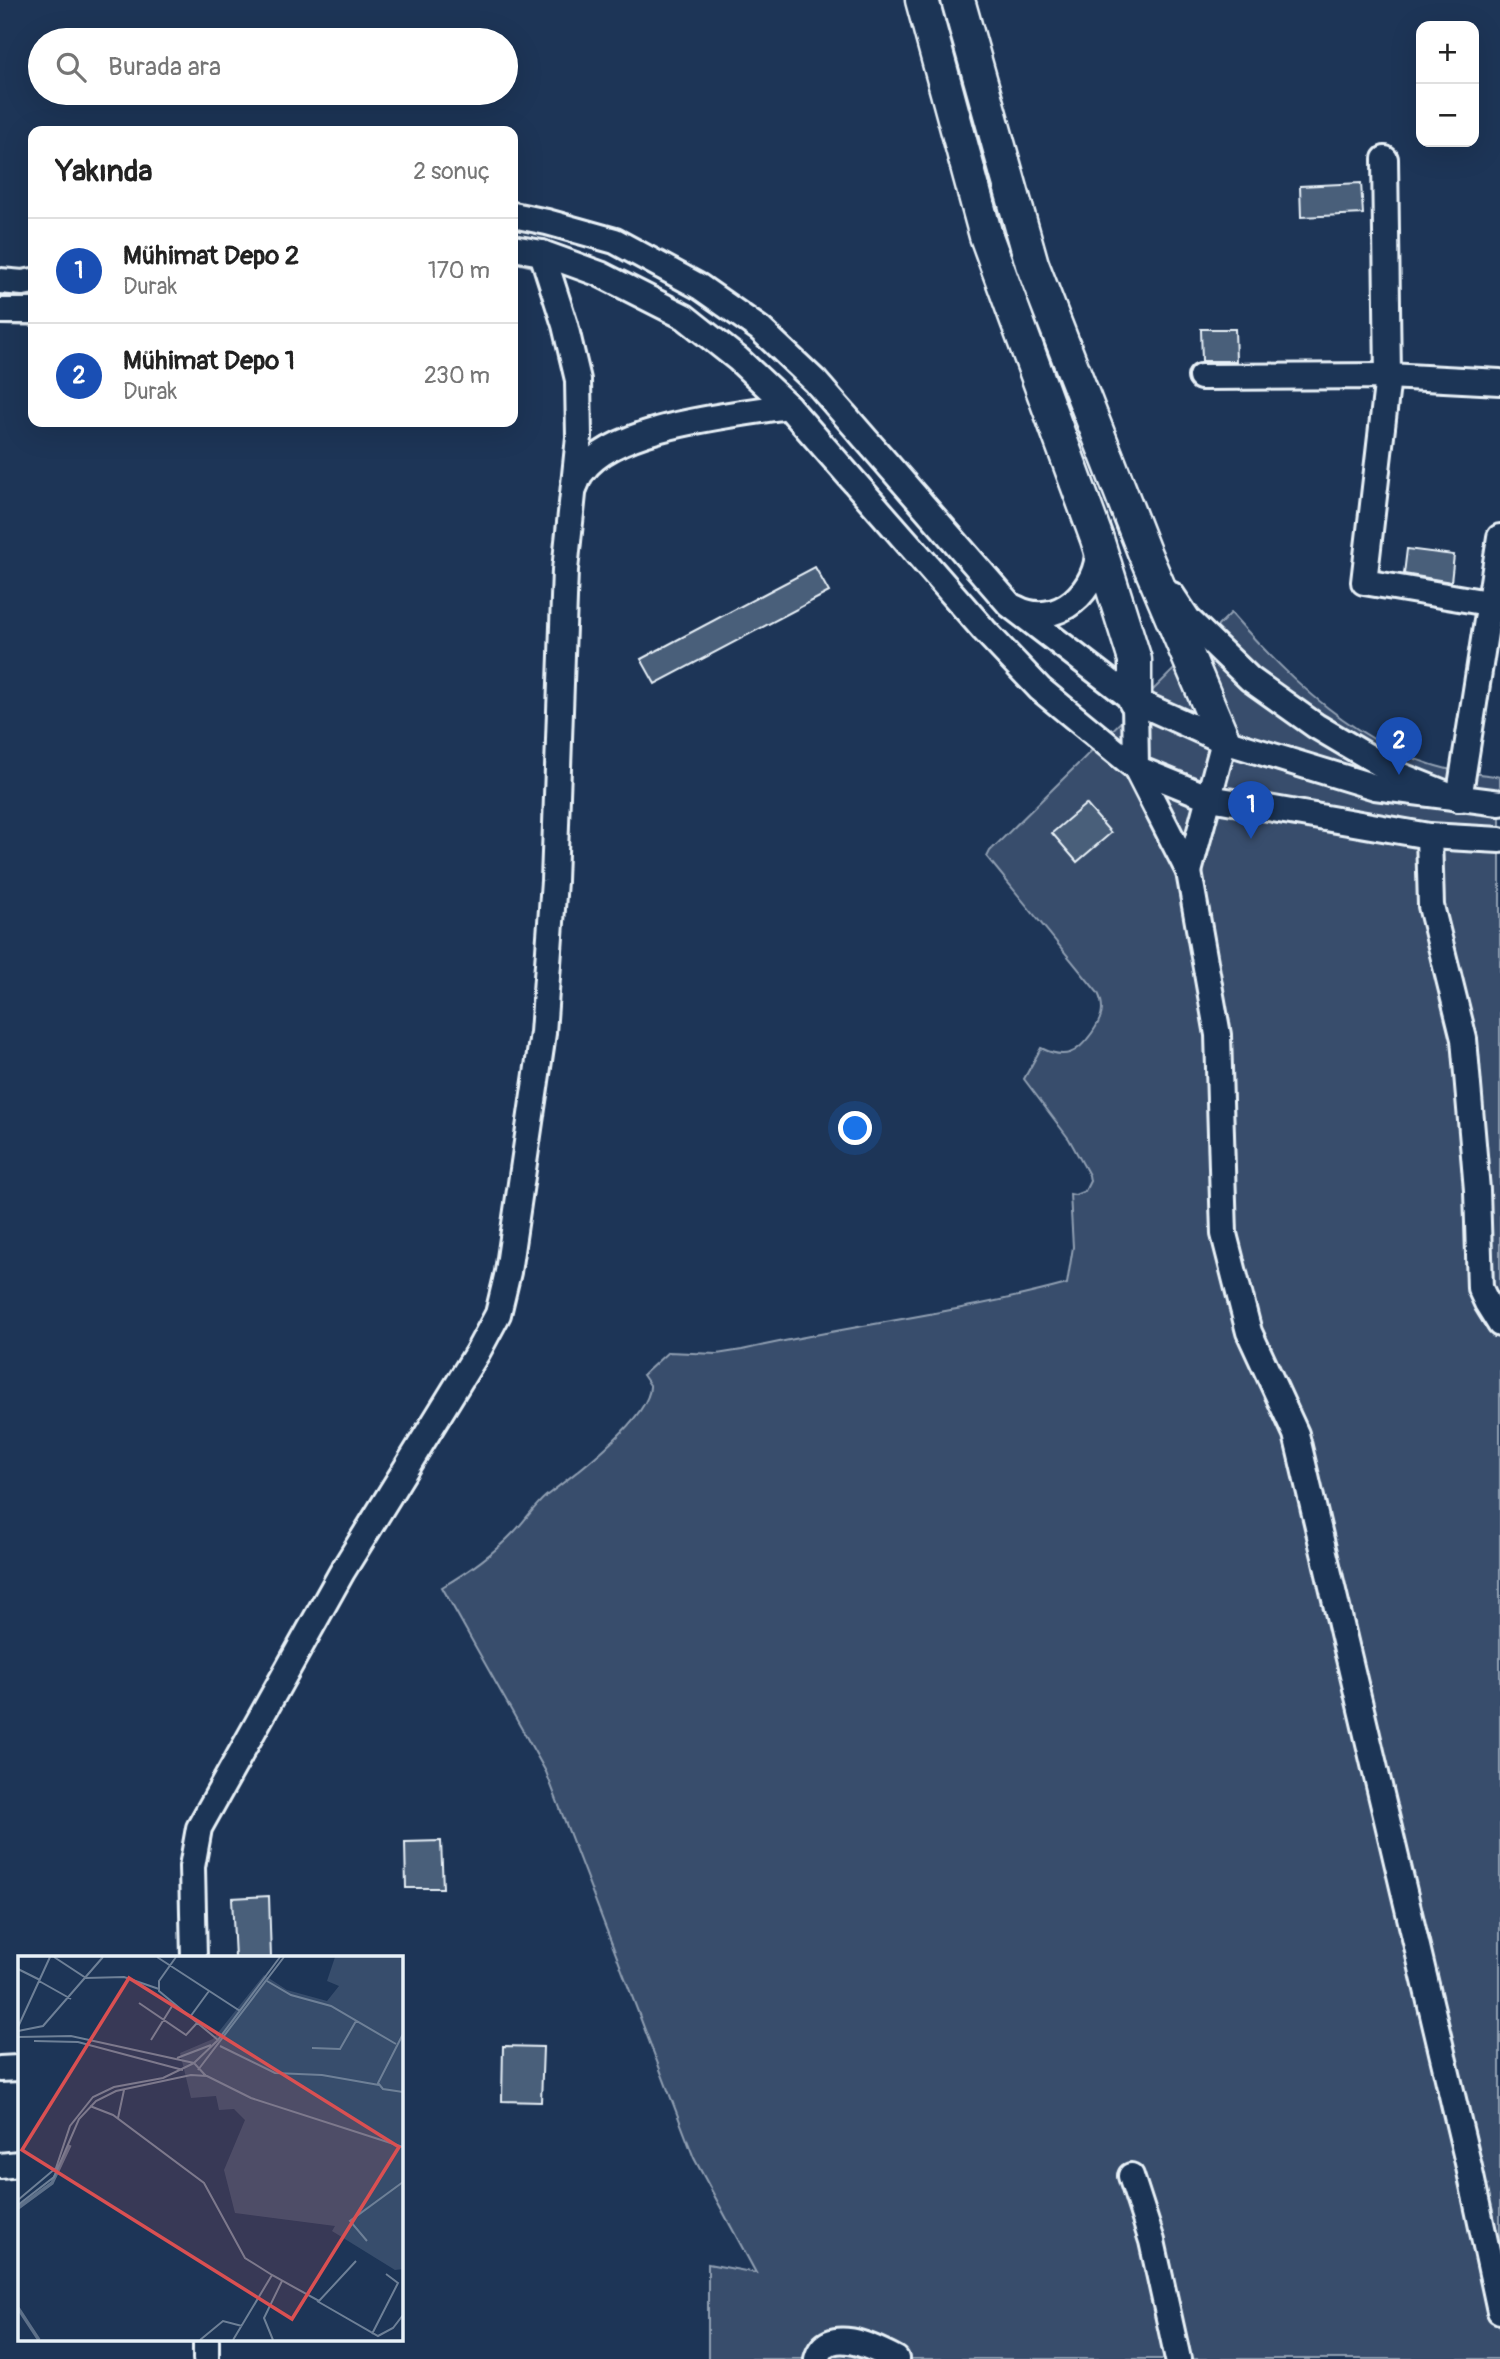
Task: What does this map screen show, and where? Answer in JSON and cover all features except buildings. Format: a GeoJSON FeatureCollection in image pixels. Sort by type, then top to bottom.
{"type":"FeatureCollection","features":[{"type":"Feature","properties":{"kind":"main road"},"geometry":{"type":"LineString","coordinates":[[922,0],[986,236],[1097,539],[1135,660],[1135,701]]}},
{"type":"Feature","properties":{"kind":"main road"},"geometry":{"type":"LineString","coordinates":[[958,0],[1032,264],[1144,552],[1224,741]]}},
{"type":"Feature","properties":{"kind":"street"},"geometry":{"type":"LineString","coordinates":[[1385,159],[1388,376],[1364,582],[1488,603]]}},
{"type":"Feature","properties":{"kind":"street"},"geometry":{"type":"LineString","coordinates":[[518,216],[615,241],[699,287],[760,328],[816,382],[1010,605],[1135,701],[1224,741],[1375,788],[1500,803]]}},
{"type":"Feature","properties":{"kind":"street"},"geometry":{"type":"LineString","coordinates":[[518,249],[542,253],[600,274],[685,317],[738,359],[788,406],[1040,690],[1136,768],[1210,798],[1429,836],[1500,840]]}},
{"type":"Feature","properties":{"kind":"street"},"geometry":{"type":"LineString","coordinates":[[194,1956],[192,1867],[199,1828],[342,1572],[477,1353],[498,1314],[509,1272],[543,1033],[554,881],[565,570],[579,436],[578,380],[565,325],[542,253]]}},
{"type":"Feature","properties":{"kind":"street"},"geometry":{"type":"LineString","coordinates":[[0,281],[28,282]]}},
{"type":"Feature","properties":{"kind":"street"},"geometry":{"type":"LineString","coordinates":[[0,311],[28,311]]}},
{"type":"Feature","properties":{"kind":"street"},"geometry":{"type":"LineString","coordinates":[[1201,377],[1388,376],[1500,382]]}},
{"type":"Feature","properties":{"kind":"street"},"geometry":{"type":"LineString","coordinates":[[572,493],[582,471],[609,448],[621,443],[687,422],[788,406]]}},
{"type":"Feature","properties":{"kind":"street"},"geometry":{"type":"LineString","coordinates":[[1459,799],[1500,537]]}},
{"type":"Feature","properties":{"kind":"street"},"geometry":{"type":"LineString","coordinates":[[1010,605],[1027,614],[1047,614],[1066,607],[1082,595],[1093,579],[1098,559],[1097,539]]}},
{"type":"Feature","properties":{"kind":"street"},"geometry":{"type":"LineString","coordinates":[[1144,552],[1188,619],[1250,679],[1316,726],[1399,775],[1459,799]]}},
{"type":"Feature","properties":{"kind":"street"},"geometry":{"type":"LineString","coordinates":[[1135,701],[1136,768],[1189,872],[1218,1035],[1224,1234],[1249,1332],[1296,1434],[1466,2153],[1500,2311]]}},
{"type":"Feature","properties":{"kind":"street"},"geometry":{"type":"LineString","coordinates":[[1189,872],[1224,741]]}},
{"type":"Feature","properties":{"kind":"street"},"geometry":{"type":"LineString","coordinates":[[1429,836],[1431,906],[1464,1039],[1477,1190],[1480,1288],[1499,1322]]}},
{"type":"Feature","properties":{"kind":"street"},"geometry":{"type":"LineString","coordinates":[[0,2069],[18,2068]]}},
{"type":"Feature","properties":{"kind":"street"},"geometry":{"type":"LineString","coordinates":[[0,2166],[18,2164]]}},
{"type":"Feature","properties":{"kind":"street"},"geometry":{"type":"LineString","coordinates":[[1131,2176],[1152,2241],[1178,2359]]}},
{"type":"Feature","properties":{"kind":"street"},"geometry":{"type":"LineString","coordinates":[[817,2359],[823,2345],[841,2339],[895,2359]]}},
{"type":"Feature","properties":{"kind":"shaded area"},"geometry":{"type":"Polygon","coordinates":[[[1231,613],[1301,686],[1327,708],[1384,745],[1447,769],[1500,777],[1500,2359],[708,2359],[708,2264],[756,2273],[694,2158],[546,1772],[442,1587],[498,1548],[542,1500],[625,1429],[647,1398],[650,1385],[643,1375],[668,1352],[717,1354],[742,1350],[986,1303],[1067,1284],[1073,1247],[1070,1194],[1085,1191],[1090,1181],[1089,1175],[1069,1139],[1024,1079],[1041,1048],[1064,1054],[1081,1046],[1098,1024],[1102,1004],[1098,993],[987,857],[990,851],[1231,613]]]}},
{"type":"Feature","properties":{"kind":"waterway"},"geometry":{"type":"LineString","coordinates":[[518,261],[533,265]]}},
{"type":"Feature","properties":{"kind":"waterway"},"geometry":{"type":"LineString","coordinates":[[0,323],[28,324]]}},
{"type":"Feature","properties":{"kind":"place","name":"Mühimat Depo 1"},"geometry":{"type":"Point","coordinates":[1399,775]}},
{"type":"Feature","properties":{"kind":"place","name":"Mühimat Depo 2"},"geometry":{"type":"Point","coordinates":[1251,839]}}]}
